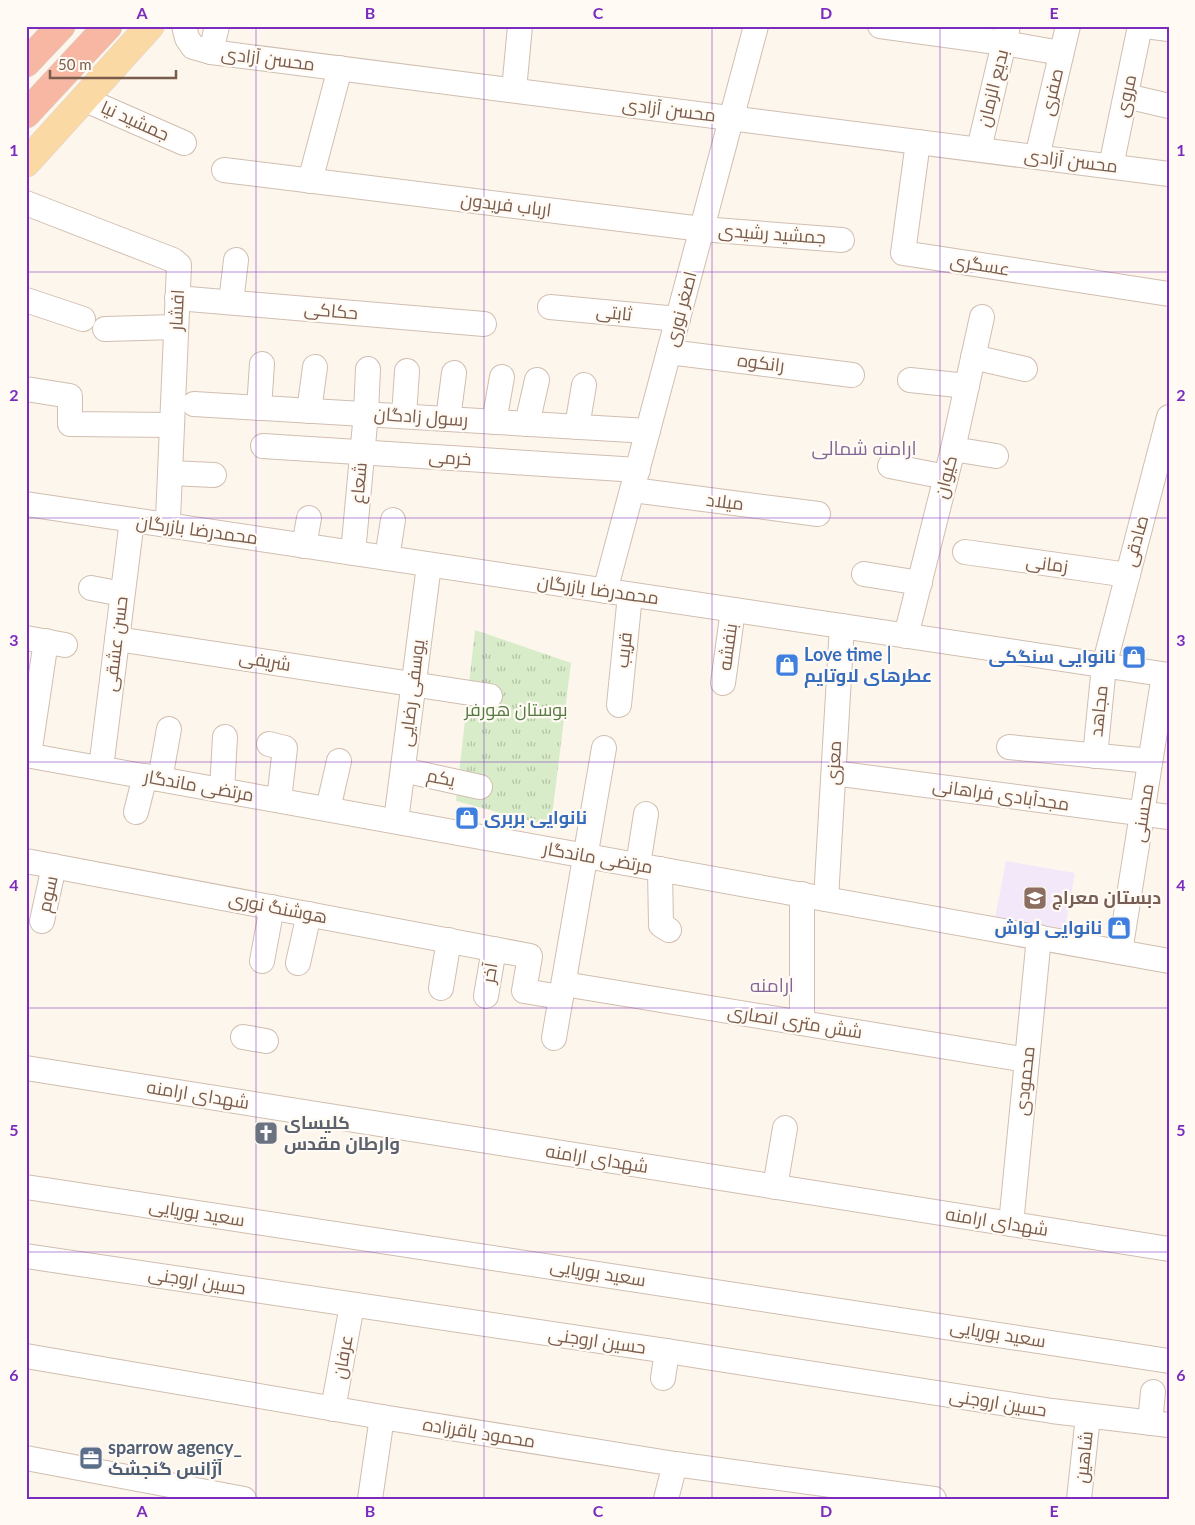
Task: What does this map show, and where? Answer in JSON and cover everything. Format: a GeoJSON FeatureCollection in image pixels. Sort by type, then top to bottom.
{"type":"FeatureCollection","features":[{"type":"Feature","properties":{"kind":"highway"},"geometry":{"type":"LineString","coordinates":[[26,63],[61,26]]}},
{"type":"Feature","properties":{"kind":"highway"},"geometry":{"type":"LineString","coordinates":[[26,114],[108,26]]}},
{"type":"Feature","properties":{"kind":"main road"},"geometry":{"type":"LineString","coordinates":[[26,163],[86,100],[150,26]]}},
{"type":"Feature","properties":{"kind":"street","name":"محسن آزادی"},"geometry":{"type":"LineString","coordinates":[[184,26],[187,38],[193,47],[211,52],[1169,174]]}},
{"type":"Feature","properties":{"kind":"street"},"geometry":{"type":"LineString","coordinates":[[211,52],[217,26]]}},
{"type":"Feature","properties":{"kind":"street"},"geometry":{"type":"LineString","coordinates":[[514,90],[520,26]]}},
{"type":"Feature","properties":{"kind":"street","name":"اصغر نوری"},"geometry":{"type":"LineString","coordinates":[[605,591],[756,26]]}},
{"type":"Feature","properties":{"kind":"street"},"geometry":{"type":"LineString","coordinates":[[880,26],[1006,35],[1061,54]]}},
{"type":"Feature","properties":{"kind":"street","name":"صفری"},"geometry":{"type":"LineString","coordinates":[[1037,157],[1068,26]]}},
{"type":"Feature","properties":{"kind":"street","name":"مروی"},"geometry":{"type":"LineString","coordinates":[[1111,166],[1140,26]]}},
{"type":"Feature","properties":{"kind":"street"},"geometry":{"type":"LineString","coordinates":[[1145,26],[1169,29]]}},
{"type":"Feature","properties":{"kind":"street","name":"بدیع الزمان"},"geometry":{"type":"LineString","coordinates":[[978,149],[1006,35]]}},
{"type":"Feature","properties":{"kind":"street"},"geometry":{"type":"LineString","coordinates":[[310,181],[340,68]]}},
{"type":"Feature","properties":{"kind":"street"},"geometry":{"type":"LineString","coordinates":[[1126,96],[1169,106]]}},
{"type":"Feature","properties":{"kind":"street","name":"جمشید نیا"},"geometry":{"type":"LineString","coordinates":[[86,100],[184,143]]}},
{"type":"Feature","properties":{"kind":"street","name":"عسگری"},"geometry":{"type":"LineString","coordinates":[[918,142],[903,253],[1169,294]]}},
{"type":"Feature","properties":{"kind":"street","name":"ارباب فریدون"},"geometry":{"type":"LineString","coordinates":[[224,170],[702,229]]}},
{"type":"Feature","properties":{"kind":"street","name":"افشار"},"geometry":{"type":"LineString","coordinates":[[26,203],[173,260],[179,265],[168,519]]}},
{"type":"Feature","properties":{"kind":"street","name":"جمشید رشیدی"},"geometry":{"type":"LineString","coordinates":[[702,229],[842,240]]}},
{"type":"Feature","properties":{"kind":"street"},"geometry":{"type":"LineString","coordinates":[[231,302],[236,260]]}},
{"type":"Feature","properties":{"kind":"street","name":"حکاکی"},"geometry":{"type":"LineString","coordinates":[[177,298],[484,324]]}},
{"type":"Feature","properties":{"kind":"street"},"geometry":{"type":"LineString","coordinates":[[26,300],[83,319]]}},
{"type":"Feature","properties":{"kind":"street","name":"ثابتی"},"geometry":{"type":"LineString","coordinates":[[550,307],[678,319]]}},
{"type":"Feature","properties":{"kind":"street","name":"کیوان"},"geometry":{"type":"LineString","coordinates":[[906,636],[953,449],[982,316]]}},
{"type":"Feature","properties":{"kind":"street"},"geometry":{"type":"LineString","coordinates":[[105,329],[176,327]]}},
{"type":"Feature","properties":{"kind":"street","name":"رانکوه"},"geometry":{"type":"LineString","coordinates":[[669,352],[852,375]]}},
{"type":"Feature","properties":{"kind":"street"},"geometry":{"type":"LineString","coordinates":[[973,357],[1025,368]]}},
{"type":"Feature","properties":{"kind":"street"},"geometry":{"type":"LineString","coordinates":[[259,408],[262,364]]}},
{"type":"Feature","properties":{"kind":"street"},"geometry":{"type":"LineString","coordinates":[[309,411],[315,367]]}},
{"type":"Feature","properties":{"kind":"street","name":"شعاع"},"geometry":{"type":"LineString","coordinates":[[353,553],[366,413],[368,370]]}},
{"type":"Feature","properties":{"kind":"street"},"geometry":{"type":"LineString","coordinates":[[404,416],[407,371]]}},
{"type":"Feature","properties":{"kind":"street"},"geometry":{"type":"LineString","coordinates":[[448,419],[454,373]]}},
{"type":"Feature","properties":{"kind":"street"},"geometry":{"type":"LineString","coordinates":[[494,422],[502,377]]}},
{"type":"Feature","properties":{"kind":"street"},"geometry":{"type":"LineString","coordinates":[[527,424],[537,380]]}},
{"type":"Feature","properties":{"kind":"street"},"geometry":{"type":"LineString","coordinates":[[910,380],[967,386]]}},
{"type":"Feature","properties":{"kind":"street"},"geometry":{"type":"LineString","coordinates":[[577,427],[584,386]]}},
{"type":"Feature","properties":{"kind":"street"},"geometry":{"type":"LineString","coordinates":[[26,389],[70,396],[70,424],[172,426]]}},
{"type":"Feature","properties":{"kind":"street","name":"رسول زادگان"},"geometry":{"type":"LineString","coordinates":[[194,404],[648,431]]}},
{"type":"Feature","properties":{"kind":"street","name":"صادقی"},"geometry":{"type":"LineString","coordinates":[[1104,666],[1169,417]]}},
{"type":"Feature","properties":{"kind":"street","name":"خرمی"},"geometry":{"type":"LineString","coordinates":[[263,446],[362,452],[635,480]]}},
{"type":"Feature","properties":{"kind":"street"},"geometry":{"type":"LineString","coordinates":[[953,449],[996,456]]}},
{"type":"Feature","properties":{"kind":"street"},"geometry":{"type":"LineString","coordinates":[[890,466],[946,476]]}},
{"type":"Feature","properties":{"kind":"street"},"geometry":{"type":"LineString","coordinates":[[170,473],[214,475]]}},
{"type":"Feature","properties":{"kind":"street","name":"میلاد"},"geometry":{"type":"LineString","coordinates":[[635,480],[818,514]]}},
{"type":"Feature","properties":{"kind":"street","name":"محمدرضا بازرگان"},"geometry":{"type":"LineString","coordinates":[[26,504],[1166,675]]}},
{"type":"Feature","properties":{"kind":"street"},"geometry":{"type":"LineString","coordinates":[[304,546],[309,518]]}},
{"type":"Feature","properties":{"kind":"street","name":"حسن عشقی"},"geometry":{"type":"LineString","coordinates":[[100,768],[132,520]]}},
{"type":"Feature","properties":{"kind":"street"},"geometry":{"type":"LineString","coordinates":[[387,558],[394,520]]}},
{"type":"Feature","properties":{"kind":"street","name":"زمانی"},"geometry":{"type":"LineString","coordinates":[[929,547],[1128,575]]}},
{"type":"Feature","properties":{"kind":"street","name":"یوسفی رضایی"},"geometry":{"type":"LineString","coordinates":[[396,821],[429,564]]}},
{"type":"Feature","properties":{"kind":"street"},"geometry":{"type":"LineString","coordinates":[[864,574],[920,583]]}},
{"type":"Feature","properties":{"kind":"street"},"geometry":{"type":"LineString","coordinates":[[91,588],[122,594]]}},
{"type":"Feature","properties":{"kind":"street","name":"قریب"},"geometry":{"type":"LineString","coordinates":[[619,705],[630,595]]}},
{"type":"Feature","properties":{"kind":"street","name":"بنفشه"},"geometry":{"type":"LineString","coordinates":[[723,683],[733,610]]}},
{"type":"Feature","properties":{"kind":"street","name":"معزی"},"geometry":{"type":"LineString","coordinates":[[826,899],[842,626]]}},
{"type":"Feature","properties":{"kind":"street","name":"شریفی"},"geometry":{"type":"LineString","coordinates":[[117,639],[490,696]]}},
{"type":"Feature","properties":{"kind":"street"},"geometry":{"type":"LineString","coordinates":[[28,755],[46,641]]}},
{"type":"Feature","properties":{"kind":"street","name":"مجاهد"},"geometry":{"type":"LineString","coordinates":[[1094,756],[1104,666]]}},
{"type":"Feature","properties":{"kind":"street","name":"محسنی"},"geometry":{"type":"LineString","coordinates":[[1120,952],[1166,675]]}},
{"type":"Feature","properties":{"kind":"street"},"geometry":{"type":"LineString","coordinates":[[136,812],[152,778],[166,729]]}},
{"type":"Feature","properties":{"kind":"street"},"geometry":{"type":"LineString","coordinates":[[222,790],[225,737]]}},
{"type":"Feature","properties":{"kind":"street"},"geometry":{"type":"LineString","coordinates":[[269,744],[286,748],[279,800]]}},
{"type":"Feature","properties":{"kind":"street","name":"مجاهد"},"geometry":{"type":"LineString","coordinates":[[1009,747],[1140,760]]}},
{"type":"Feature","properties":{"kind":"street"},"geometry":{"type":"LineString","coordinates":[[554,1038],[604,748]]}},
{"type":"Feature","properties":{"kind":"street","name":"مرتضی ماندگار"},"geometry":{"type":"LineString","coordinates":[[28,755],[1169,961]]}},
{"type":"Feature","properties":{"kind":"street"},"geometry":{"type":"LineString","coordinates":[[328,809],[337,760]]}},
{"type":"Feature","properties":{"kind":"street","name":"یکم"},"geometry":{"type":"LineString","coordinates":[[402,770],[480,787]]}},
{"type":"Feature","properties":{"kind":"street","name":"مجدآبادی فراهانی"},"geometry":{"type":"LineString","coordinates":[[834,772],[1169,817]]}},
{"type":"Feature","properties":{"kind":"street"},"geometry":{"type":"LineString","coordinates":[[648,814],[649,867],[661,925],[669,930]]}},
{"type":"Feature","properties":{"kind":"street","name":"هوشنگ نوری"},"geometry":{"type":"LineString","coordinates":[[26,861],[530,956]]}},
{"type":"Feature","properties":{"kind":"street","name":"سوم"},"geometry":{"type":"LineString","coordinates":[[42,921],[54,866]]}},
{"type":"Feature","properties":{"kind":"street"},"geometry":{"type":"LineString","coordinates":[[802,894],[802,1023]]}},
{"type":"Feature","properties":{"kind":"street"},"geometry":{"type":"LineString","coordinates":[[262,962],[272,907]]}},
{"type":"Feature","properties":{"kind":"street"},"geometry":{"type":"LineString","coordinates":[[298,963],[309,914]]}},
{"type":"Feature","properties":{"kind":"street","name":"محمودی"},"geometry":{"type":"LineString","coordinates":[[1011,1224],[1039,937]]}},
{"type":"Feature","properties":{"kind":"street"},"geometry":{"type":"LineString","coordinates":[[441,988],[449,940]]}},
{"type":"Feature","properties":{"kind":"street","name":"آخر"},"geometry":{"type":"LineString","coordinates":[[486,996],[494,949]]}},
{"type":"Feature","properties":{"kind":"street","name":"شش متری انصاری"},"geometry":{"type":"LineString","coordinates":[[530,956],[524,991],[562,990],[802,1023],[1027,1060]]}},
{"type":"Feature","properties":{"kind":"street"},"geometry":{"type":"LineString","coordinates":[[243,1037],[266,1041]]}},
{"type":"Feature","properties":{"kind":"street","name":"شهدای ارامنه"},"geometry":{"type":"LineString","coordinates":[[26,1068],[1169,1250]]}},
{"type":"Feature","properties":{"kind":"street"},"geometry":{"type":"LineString","coordinates":[[775,1187],[784,1128]]}},
{"type":"Feature","properties":{"kind":"street","name":"سعید بوریایی"},"geometry":{"type":"LineString","coordinates":[[26,1187],[1169,1361]]}},
{"type":"Feature","properties":{"kind":"street","name":"حسین اروجنی"},"geometry":{"type":"LineString","coordinates":[[26,1256],[667,1351],[1088,1416],[1159,1424]]}},
{"type":"Feature","properties":{"kind":"street","name":"عرفان"},"geometry":{"type":"LineString","coordinates":[[334,1409],[352,1305]]}},
{"type":"Feature","properties":{"kind":"street"},"geometry":{"type":"LineString","coordinates":[[663,1378],[667,1351]]}},
{"type":"Feature","properties":{"kind":"street","name":"محمود باقرزاده"},"geometry":{"type":"LineString","coordinates":[[26,1356],[334,1409],[674,1464],[873,1495],[934,1499]]}},
{"type":"Feature","properties":{"kind":"street"},"geometry":{"type":"LineString","coordinates":[[1153,1392],[1159,1424]]}},
{"type":"Feature","properties":{"kind":"street","name":"شاهین"},"geometry":{"type":"LineString","coordinates":[[1079,1499],[1088,1416]]}},
{"type":"Feature","properties":{"kind":"street"},"geometry":{"type":"LineString","coordinates":[[370,1499],[382,1417]]}},
{"type":"Feature","properties":{"kind":"street"},"geometry":{"type":"LineString","coordinates":[[26,1458],[244,1499]]}},
{"type":"Feature","properties":{"kind":"street"},"geometry":{"type":"LineString","coordinates":[[666,1499],[674,1464]]}},
{"type":"Feature","properties":{"kind":"shaded area","name":"دبستان معراج"},"geometry":{"type":"Polygon","coordinates":[[[1006,861],[1075,873],[1064,935],[994,923],[1006,861]]]}},
{"type":"Feature","properties":{"kind":"green space","name":"بوستان هورفر"},"geometry":{"type":"Polygon","coordinates":[[[475,630],[571,663],[552,816],[542,824],[456,801],[475,630]]]}},
{"type":"Feature","properties":{"kind":"place","name":"نانوایی سنگکی"},"geometry":{"type":"Point","coordinates":[1134,657]}},
{"type":"Feature","properties":{"kind":"place","name":"Love time | عطرهای لاوتایم"},"geometry":{"type":"Point","coordinates":[787,665]}},
{"type":"Feature","properties":{"kind":"place","name":"نانوایی بربری"},"geometry":{"type":"Point","coordinates":[467,818]}},
{"type":"Feature","properties":{"kind":"place","name":"دبستان معراج"},"geometry":{"type":"Point","coordinates":[1035,898]}},
{"type":"Feature","properties":{"kind":"place","name":"نانوایی لواش"},"geometry":{"type":"Point","coordinates":[1119,928]}},
{"type":"Feature","properties":{"kind":"place","name":"کلیسای وارطان مقدس"},"geometry":{"type":"Point","coordinates":[266,1133]}},
{"type":"Feature","properties":{"kind":"place","name":"sparrow agency_ آژانس گنجشک"},"geometry":{"type":"Point","coordinates":[91,1458]}},
{"type":"Feature","properties":{"kind":"district","name":"ارامنه شمالی"},"geometry":{"type":"Point","coordinates":[864,448]}},
{"type":"Feature","properties":{"kind":"district","name":"ارامنه"},"geometry":{"type":"Point","coordinates":[772,985]}}]}
